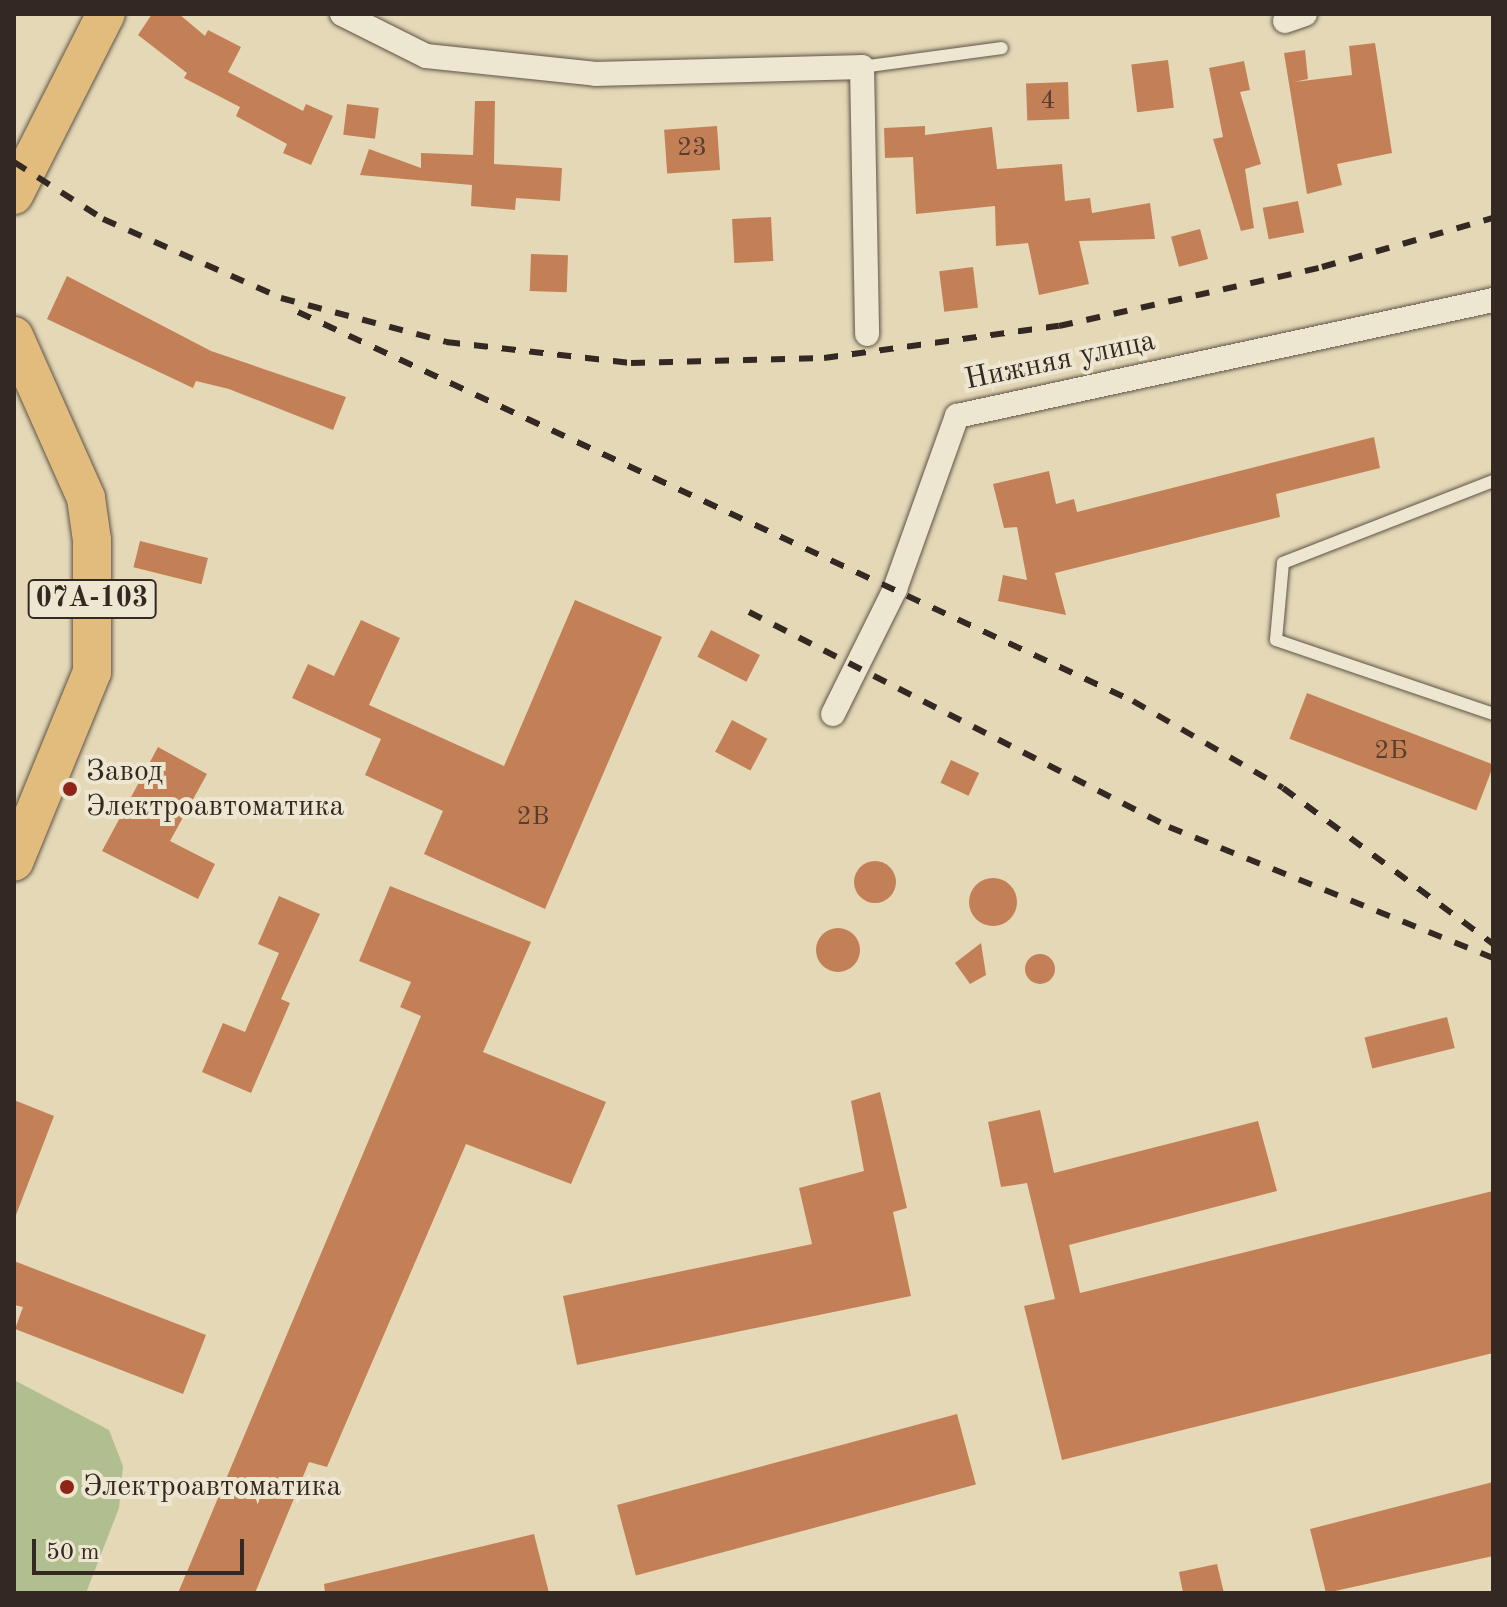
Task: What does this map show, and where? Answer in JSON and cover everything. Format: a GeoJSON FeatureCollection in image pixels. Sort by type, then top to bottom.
{"type":"FeatureCollection","features":[{"type":"Feature","properties":{"kind":"main road"},"geometry":{"type":"LineString","coordinates":[[14,195],[106,14]]}},
{"type":"Feature","properties":{"kind":"main road","name":"07А-103"},"geometry":{"type":"LineString","coordinates":[[14,336],[86,498],[92,554],[92,672],[14,862]]}},
{"type":"Feature","properties":{"kind":"street"},"geometry":{"type":"LineString","coordinates":[[342,14],[426,56],[596,74],[862,67],[867,334]]}},
{"type":"Feature","properties":{"kind":"street","name":"Нижняя улица"},"geometry":{"type":"LineString","coordinates":[[833,714],[895,589],[957,416],[1493,300]]}},
{"type":"Feature","properties":{"kind":"lane"},"geometry":{"type":"LineString","coordinates":[[862,67],[1002,48]]}},
{"type":"Feature","properties":{"kind":"lane"},"geometry":{"type":"LineString","coordinates":[[1493,481],[1283,563],[1276,640],[1493,714]]}},
{"type":"Feature","properties":{"kind":"green space","name":"Электроавтоматика"},"geometry":{"type":"Polygon","coordinates":[[[14,1380],[109,1430],[123,1466],[119,1508],[86,1593],[14,1593],[14,1380]]]}},
{"type":"Feature","properties":{"kind":"building"},"geometry":{"type":"Polygon","coordinates":[[[152,14],[179,14],[205,36],[208,30],[241,47],[228,72],[303,111],[306,104],[333,116],[311,165],[283,153],[287,144],[236,116],[240,107],[184,78],[187,73],[138,35],[152,14]]]}},
{"type":"Feature","properties":{"kind":"building"},"geometry":{"type":"Polygon","coordinates":[[[1375,43],[1392,153],[1337,164],[1342,185],[1307,194],[1284,53],[1305,50],[1308,79],[1294,82],[1352,75],[1349,46],[1375,43]]]}},
{"type":"Feature","properties":{"kind":"building"},"geometry":{"type":"Polygon","coordinates":[[[1168,60],[1174,108],[1137,112],[1131,65],[1168,60]]]}},
{"type":"Feature","properties":{"kind":"building"},"geometry":{"type":"Polygon","coordinates":[[[1244,61],[1250,90],[1240,92],[1261,164],[1245,169],[1254,228],[1241,231],[1213,139],[1223,137],[1209,68],[1244,61]]]}},
{"type":"Feature","properties":{"kind":"building"},"geometry":{"type":"Polygon","coordinates":[[[1068,82],[1069,119],[1027,120],[1026,83],[1068,82]]]}},
{"type":"Feature","properties":{"kind":"building"},"geometry":{"type":"Polygon","coordinates":[[[475,101],[495,101],[494,164],[562,168],[560,201],[516,198],[515,210],[471,206],[472,185],[360,175],[369,149],[421,168],[421,153],[473,155],[475,101]]]}},
{"type":"Feature","properties":{"kind":"building"},"geometry":{"type":"Polygon","coordinates":[[[347,104],[379,108],[375,139],[343,135],[347,104]]]}},
{"type":"Feature","properties":{"kind":"building"},"geometry":{"type":"Polygon","coordinates":[[[717,126],[720,170],[667,174],[664,130],[717,126]]]}},
{"type":"Feature","properties":{"kind":"building"},"geometry":{"type":"Polygon","coordinates":[[[925,126],[925,135],[992,127],[997,169],[1062,164],[1065,201],[1090,198],[1092,213],[1150,203],[1155,239],[1079,241],[1089,284],[1039,295],[1028,243],[996,246],[995,206],[916,214],[913,157],[885,158],[884,128],[925,126]]]}},
{"type":"Feature","properties":{"kind":"building"},"geometry":{"type":"Polygon","coordinates":[[[1298,201],[1304,232],[1269,239],[1263,208],[1298,201]]]}},
{"type":"Feature","properties":{"kind":"building"},"geometry":{"type":"Polygon","coordinates":[[[771,217],[773,261],[734,263],[732,219],[771,217]]]}},
{"type":"Feature","properties":{"kind":"building"},"geometry":{"type":"Polygon","coordinates":[[[1200,229],[1208,259],[1179,267],[1171,237],[1200,229]]]}},
{"type":"Feature","properties":{"kind":"building"},"geometry":{"type":"Polygon","coordinates":[[[531,254],[568,255],[567,292],[530,291],[531,254]]]}},
{"type":"Feature","properties":{"kind":"building"},"geometry":{"type":"Polygon","coordinates":[[[973,267],[978,308],[944,312],[939,271],[973,267]]]}},
{"type":"Feature","properties":{"kind":"building"},"geometry":{"type":"Polygon","coordinates":[[[67,276],[211,351],[346,397],[333,430],[229,389],[196,381],[193,388],[47,319],[67,276]]]}},
{"type":"Feature","properties":{"kind":"building"},"geometry":{"type":"Polygon","coordinates":[[[1374,437],[1380,468],[1276,494],[1280,517],[1055,573],[1066,615],[998,601],[1003,575],[1027,580],[1017,527],[1004,528],[993,484],[1049,471],[1056,504],[1074,499],[1077,512],[1374,437]]]}},
{"type":"Feature","properties":{"kind":"building"},"geometry":{"type":"Polygon","coordinates":[[[140,541],[208,558],[201,584],[133,567],[140,541]]]}},
{"type":"Feature","properties":{"kind":"building"},"geometry":{"type":"Polygon","coordinates":[[[575,600],[662,637],[545,909],[424,854],[443,811],[365,775],[381,739],[292,698],[308,664],[334,676],[361,620],[400,638],[369,705],[504,766],[575,600]]]}},
{"type":"Feature","properties":{"kind":"building"},"geometry":{"type":"Polygon","coordinates":[[[711,630],[760,655],[746,682],[697,657],[711,630]]]}},
{"type":"Feature","properties":{"kind":"building"},"geometry":{"type":"Polygon","coordinates":[[[1307,693],[1493,764],[1476,810],[1289,739],[1307,693]]]}},
{"type":"Feature","properties":{"kind":"building"},"geometry":{"type":"Polygon","coordinates":[[[732,720],[767,739],[750,771],[715,752],[732,720]]]}},
{"type":"Feature","properties":{"kind":"building"},"geometry":{"type":"Polygon","coordinates":[[[158,747],[207,774],[170,841],[215,864],[198,899],[102,851],[158,747]]]}},
{"type":"Feature","properties":{"kind":"building"},"geometry":{"type":"Polygon","coordinates":[[[951,760],[979,773],[969,796],[940,783],[951,760]]]}},
{"type":"Feature","properties":{"kind":"building"},"geometry":{"type":"Polygon","coordinates":[[[875,861],[890,867],[896,882],[890,897],[875,903],[860,897],[854,882],[860,867],[875,861]]]}},
{"type":"Feature","properties":{"kind":"building"},"geometry":{"type":"Polygon","coordinates":[[[993,878],[1010,885],[1017,902],[1010,919],[993,926],[976,919],[969,902],[976,885],[993,878]]]}},
{"type":"Feature","properties":{"kind":"building"},"geometry":{"type":"Polygon","coordinates":[[[390,886],[531,942],[483,1052],[606,1102],[571,1184],[466,1144],[327,1467],[309,1462],[255,1593],[178,1593],[421,1016],[400,1007],[411,982],[359,961],[390,886]]]}},
{"type":"Feature","properties":{"kind":"building"},"geometry":{"type":"Polygon","coordinates":[[[279,896],[320,914],[281,999],[290,1003],[251,1093],[202,1072],[223,1023],[245,1032],[279,953],[258,944],[279,896]]]}},
{"type":"Feature","properties":{"kind":"building"},"geometry":{"type":"Polygon","coordinates":[[[838,928],[854,934],[860,950],[854,966],[838,972],[822,966],[816,950],[822,934],[838,928]]]}},
{"type":"Feature","properties":{"kind":"building"},"geometry":{"type":"Polygon","coordinates":[[[981,943],[986,975],[970,984],[955,963],[981,943]]]}},
{"type":"Feature","properties":{"kind":"building"},"geometry":{"type":"Polygon","coordinates":[[[1040,954],[1051,958],[1055,969],[1051,980],[1040,984],[1029,980],[1025,969],[1029,958],[1040,954]]]}},
{"type":"Feature","properties":{"kind":"building"},"geometry":{"type":"Polygon","coordinates":[[[1447,1017],[1455,1048],[1372,1069],[1365,1038],[1447,1017]]]}},
{"type":"Feature","properties":{"kind":"building"},"geometry":{"type":"Polygon","coordinates":[[[880,1092],[907,1208],[893,1212],[911,1296],[577,1365],[563,1296],[812,1244],[799,1188],[864,1171],[851,1101],[880,1092]]]}},
{"type":"Feature","properties":{"kind":"building"},"geometry":{"type":"Polygon","coordinates":[[[14,1100],[54,1116],[16,1215],[14,1215],[14,1100]]]}},
{"type":"Feature","properties":{"kind":"building"},"geometry":{"type":"Polygon","coordinates":[[[1040,1110],[1054,1173],[1258,1121],[1277,1191],[1069,1245],[1080,1293],[1493,1191],[1493,1353],[1062,1460],[1024,1306],[1055,1299],[1027,1183],[1001,1187],[988,1122],[1040,1110]]]}},
{"type":"Feature","properties":{"kind":"building"},"geometry":{"type":"Polygon","coordinates":[[[14,1261],[206,1335],[183,1394],[15,1329],[23,1307],[14,1305],[14,1261]]]}},
{"type":"Feature","properties":{"kind":"building"},"geometry":{"type":"Polygon","coordinates":[[[957,1414],[976,1485],[636,1576],[617,1505],[957,1414]]]}},
{"type":"Feature","properties":{"kind":"building"},"geometry":{"type":"Polygon","coordinates":[[[1493,1482],[1493,1556],[1326,1593],[1310,1529],[1493,1482]]]}},
{"type":"Feature","properties":{"kind":"building"},"geometry":{"type":"Polygon","coordinates":[[[534,1534],[549,1593],[325,1593],[324,1584],[534,1534]]]}},
{"type":"Feature","properties":{"kind":"building"},"geometry":{"type":"Polygon","coordinates":[[[1217,1564],[1224,1593],[1183,1593],[1179,1572],[1217,1564]]]}},
{"type":"Feature","properties":{"kind":"railway"},"geometry":{"type":"LineString","coordinates":[[14,162],[103,219],[281,298],[446,342],[631,363],[824,358],[1059,326],[1322,267],[1493,218]]}},
{"type":"Feature","properties":{"kind":"railway"},"geometry":{"type":"LineString","coordinates":[[298,312],[1133,701],[1283,788],[1493,944]]}},
{"type":"Feature","properties":{"kind":"railway"},"geometry":{"type":"LineString","coordinates":[[749,612],[1169,827],[1493,958]]}},
{"type":"Feature","properties":{"kind":"place","name":"Завод Электроавтоматика"},"geometry":{"type":"Point","coordinates":[70,789]}},
{"type":"Feature","properties":{"kind":"place","name":"Электроавтоматика"},"geometry":{"type":"Point","coordinates":[67,1487]}}]}
